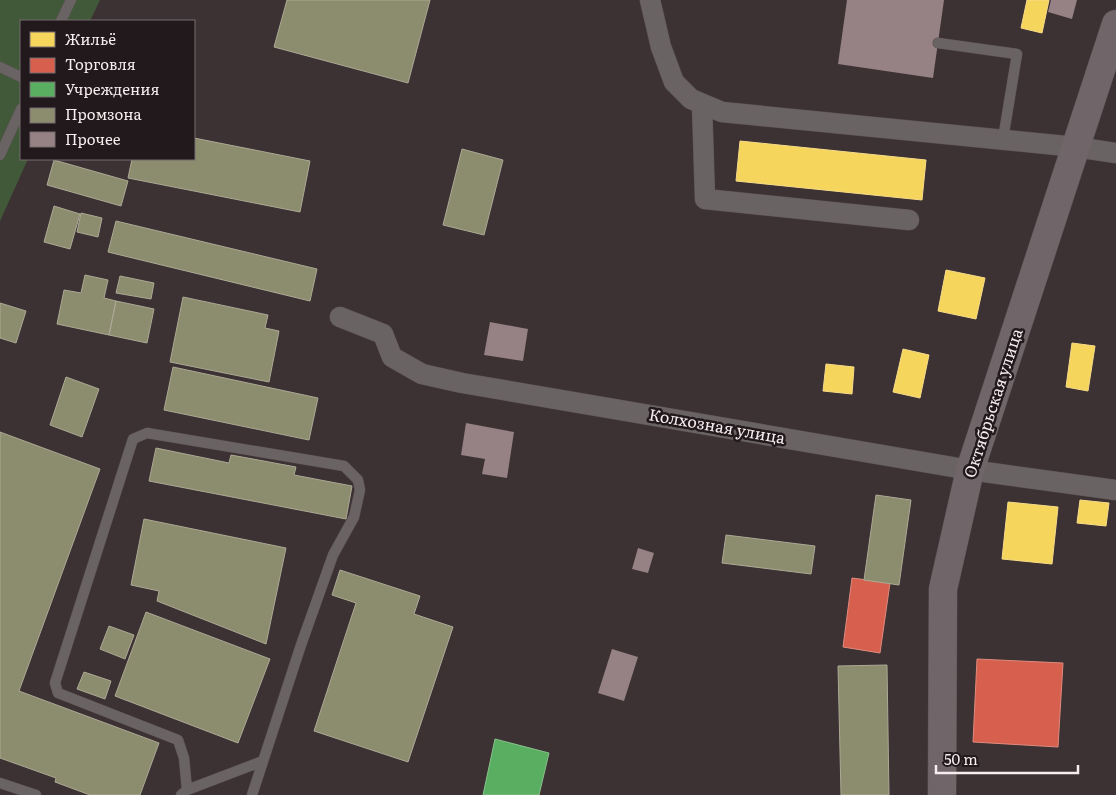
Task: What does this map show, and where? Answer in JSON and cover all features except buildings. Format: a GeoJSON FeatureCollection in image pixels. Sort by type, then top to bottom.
{"type":"FeatureCollection","features":[{"type":"Feature","properties":{"kind":"street"},"geometry":{"type":"LineString","coordinates":[[650,0],[661,47],[674,82],[691,99],[722,112],[1076,147],[1116,153]]}},
{"type":"Feature","properties":{"kind":"street","name":"Октябрьская улица"},"geometry":{"type":"LineString","coordinates":[[942,795],[943,589],[970,470],[1116,24]]}},
{"type":"Feature","properties":{"kind":"street"},"geometry":{"type":"LineString","coordinates":[[702,104],[704,199],[909,220]]}},
{"type":"Feature","properties":{"kind":"street","name":"Колхозная улица"},"geometry":{"type":"LineString","coordinates":[[340,317],[383,334],[392,357],[422,374],[462,383],[970,470],[1116,490]]}},
{"type":"Feature","properties":{"kind":"lane"},"geometry":{"type":"LineString","coordinates":[[61,20],[71,0]]}},
{"type":"Feature","properties":{"kind":"lane"},"geometry":{"type":"LineString","coordinates":[[938,43],[1017,54],[1003,140]]}},
{"type":"Feature","properties":{"kind":"lane"},"geometry":{"type":"LineString","coordinates":[[0,67],[20,77]]}},
{"type":"Feature","properties":{"kind":"lane"},"geometry":{"type":"LineString","coordinates":[[0,155],[20,110]]}},
{"type":"Feature","properties":{"kind":"lane"},"geometry":{"type":"LineString","coordinates":[[252,795],[333,555],[354,517],[360,490],[358,480],[344,466],[147,433],[133,439],[55,683],[58,693],[178,740],[184,758],[184,792],[263,761]]}},
{"type":"Feature","properties":{"kind":"lane"},"geometry":{"type":"LineString","coordinates":[[0,783],[36,795]]}},
{"type":"Feature","properties":{"kind":"green space"},"geometry":{"type":"Polygon","coordinates":[[[0,0],[100,0],[90,20],[20,20],[20,160],[28,160],[0,221],[0,0]]]}}]}
